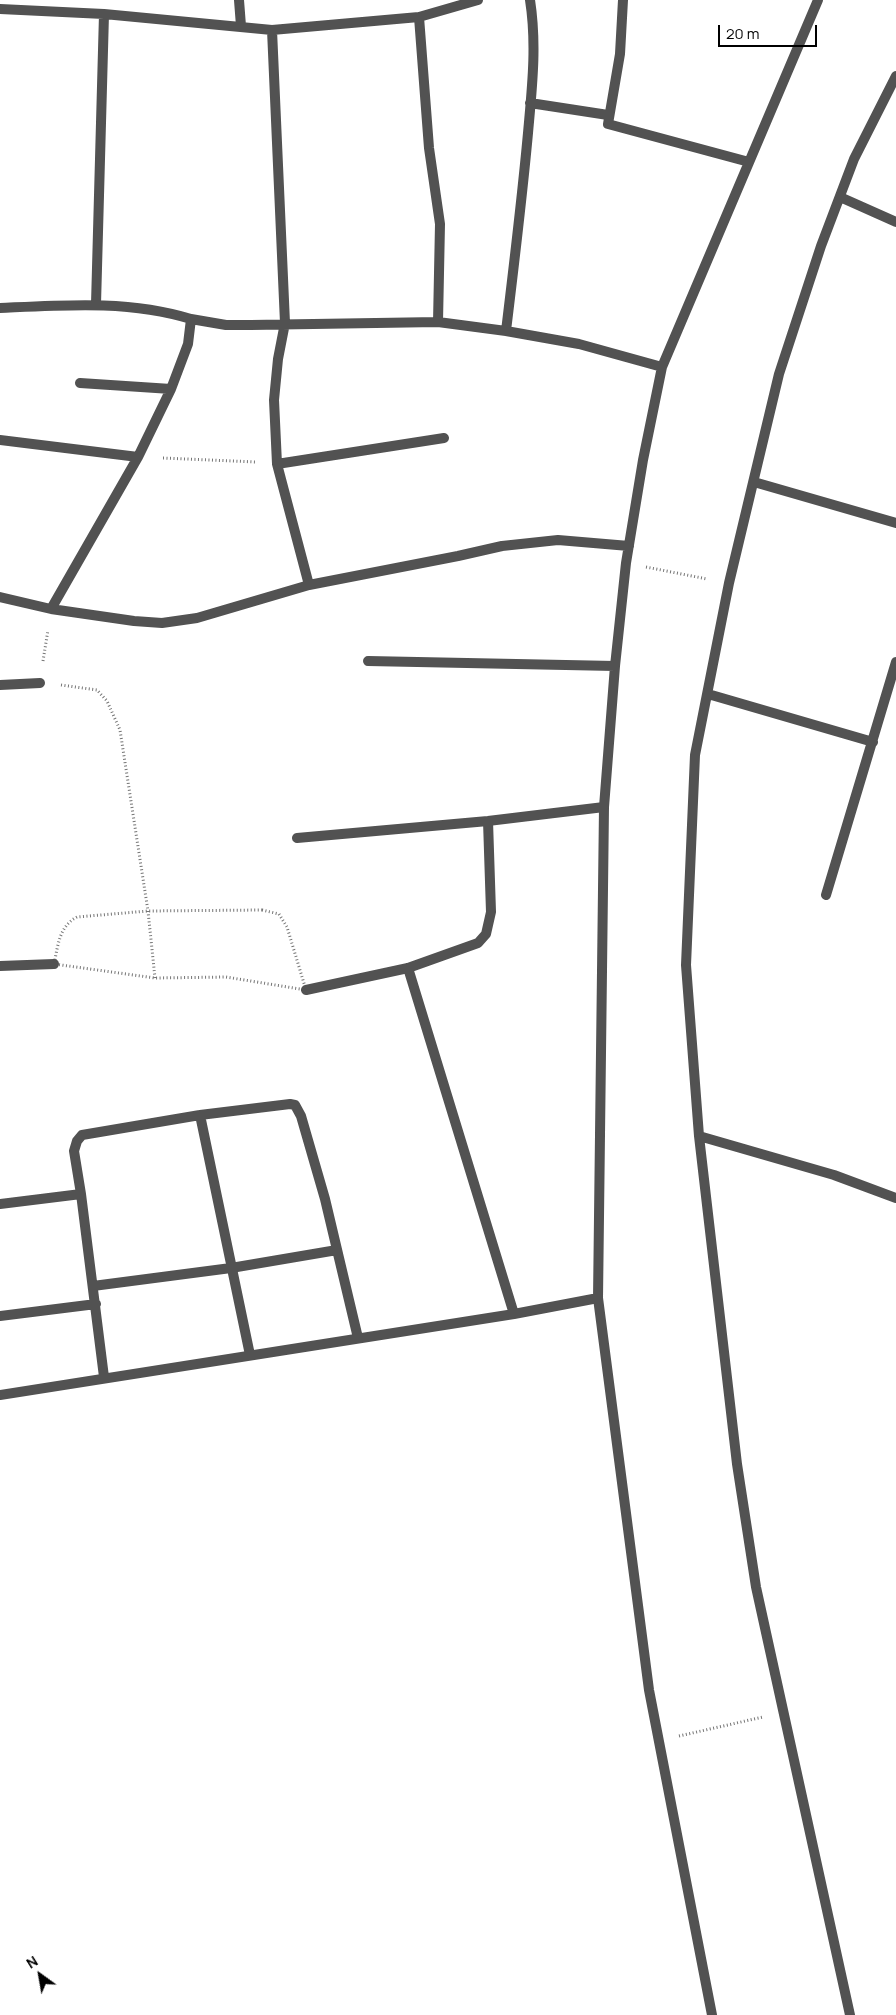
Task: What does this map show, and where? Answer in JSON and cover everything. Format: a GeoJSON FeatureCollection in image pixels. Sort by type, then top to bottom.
{"type":"FeatureCollection","features":[{"type":"Feature","properties":{"kind":"street"},"geometry":{"type":"LineString","coordinates":[[239,0],[241,26]]}},
{"type":"Feature","properties":{"kind":"street"},"geometry":{"type":"LineString","coordinates":[[0,9],[104,14],[272,30],[419,17],[478,0]]}},
{"type":"Feature","properties":{"kind":"street"},"geometry":{"type":"LineString","coordinates":[[506,331],[535,54],[534,26],[530,0]]}},
{"type":"Feature","properties":{"kind":"street"},"geometry":{"type":"LineString","coordinates":[[623,0],[620,54],[607,121],[609,125],[623,127],[749,162]]}},
{"type":"Feature","properties":{"kind":"street"},"geometry":{"type":"LineString","coordinates":[[712,2015],[649,1690],[598,1298],[604,807],[615,666],[628,546],[662,367],[817,0]]}},
{"type":"Feature","properties":{"kind":"street"},"geometry":{"type":"LineString","coordinates":[[96,304],[104,14]]}},
{"type":"Feature","properties":{"kind":"street"},"geometry":{"type":"LineString","coordinates":[[419,17],[429,148],[440,224],[438,322]]}},
{"type":"Feature","properties":{"kind":"street"},"geometry":{"type":"LineString","coordinates":[[272,30],[286,323],[278,359],[274,400],[277,464],[309,585]]}},
{"type":"Feature","properties":{"kind":"street"},"geometry":{"type":"LineString","coordinates":[[850,2015],[756,1586],[737,1464],[700,1136],[686,965],[695,755],[729,583],[779,374],[821,246],[854,159],[896,76]]}},
{"type":"Feature","properties":{"kind":"street"},"geometry":{"type":"LineString","coordinates":[[530,103],[608,115]]}},
{"type":"Feature","properties":{"kind":"street"},"geometry":{"type":"LineString","coordinates":[[840,197],[896,222]]}},
{"type":"Feature","properties":{"kind":"street"},"geometry":{"type":"LineString","coordinates":[[0,308],[96,304],[166,311],[191,319],[226,325],[438,322],[506,331],[579,344],[662,367]]}},
{"type":"Feature","properties":{"kind":"street"},"geometry":{"type":"LineString","coordinates":[[50,610],[138,457],[172,389],[188,344],[191,319]]}},
{"type":"Feature","properties":{"kind":"street"},"geometry":{"type":"LineString","coordinates":[[80,383],[172,389]]}},
{"type":"Feature","properties":{"kind":"street"},"geometry":{"type":"LineString","coordinates":[[277,464],[444,438]]}},
{"type":"Feature","properties":{"kind":"street"},"geometry":{"type":"LineString","coordinates":[[0,440],[138,457]]}},
{"type":"Feature","properties":{"kind":"street"},"geometry":{"type":"LineString","coordinates":[[754,482],[896,523]]}},
{"type":"Feature","properties":{"kind":"street"},"geometry":{"type":"LineString","coordinates":[[1,599],[50,610],[162,623],[197,618],[309,585],[512,544],[558,540],[628,546]]}},
{"type":"Feature","properties":{"kind":"street"},"geometry":{"type":"LineString","coordinates":[[368,661],[615,666]]}},
{"type":"Feature","properties":{"kind":"street"},"geometry":{"type":"LineString","coordinates":[[826,895],[896,662]]}},
{"type":"Feature","properties":{"kind":"street"},"geometry":{"type":"LineString","coordinates":[[0,686],[40,683]]}},
{"type":"Feature","properties":{"kind":"street"},"geometry":{"type":"LineString","coordinates":[[708,694],[872,742]]}},
{"type":"Feature","properties":{"kind":"street"},"geometry":{"type":"LineString","coordinates":[[297,838],[488,821],[604,807]]}},
{"type":"Feature","properties":{"kind":"street"},"geometry":{"type":"LineString","coordinates":[[306,990],[408,968],[478,943],[486,934],[491,912],[488,821]]}},
{"type":"Feature","properties":{"kind":"street"},"geometry":{"type":"LineString","coordinates":[[0,966],[54,964]]}},
{"type":"Feature","properties":{"kind":"street"},"geometry":{"type":"LineString","coordinates":[[408,968],[514,1314]]}},
{"type":"Feature","properties":{"kind":"street"},"geometry":{"type":"LineString","coordinates":[[104,1377],[96,1304],[74,1151],[77,1141],[82,1135],[200,1116],[290,1104],[295,1105],[301,1116],[337,1250],[358,1338]]}},
{"type":"Feature","properties":{"kind":"street"},"geometry":{"type":"LineString","coordinates":[[200,1116],[250,1355]]}},
{"type":"Feature","properties":{"kind":"street"},"geometry":{"type":"LineString","coordinates":[[700,1136],[825,1172],[896,1198]]}},
{"type":"Feature","properties":{"kind":"street"},"geometry":{"type":"LineString","coordinates":[[0,1204],[81,1194]]}},
{"type":"Feature","properties":{"kind":"street"},"geometry":{"type":"LineString","coordinates":[[93,1286],[232,1268],[337,1250]]}},
{"type":"Feature","properties":{"kind":"street"},"geometry":{"type":"LineString","coordinates":[[0,1395],[104,1377],[514,1314],[598,1298]]}},
{"type":"Feature","properties":{"kind":"street"},"geometry":{"type":"LineString","coordinates":[[0,1316],[96,1304]]}},
{"type":"Feature","properties":{"kind":"path"},"geometry":{"type":"LineString","coordinates":[[138,457],[277,464]]}},
{"type":"Feature","properties":{"kind":"path"},"geometry":{"type":"LineString","coordinates":[[655,569],[712,580]]}},
{"type":"Feature","properties":{"kind":"path"},"geometry":{"type":"LineString","coordinates":[[50,610],[40,683],[97,690],[107,701],[120,730],[148,911],[155,978]]}},
{"type":"Feature","properties":{"kind":"path"},"geometry":{"type":"LineString","coordinates":[[262,910],[279,914],[287,927],[306,990],[226,977],[155,978],[54,964],[62,932],[68,922],[77,917],[148,911],[262,910]]}},
{"type":"Feature","properties":{"kind":"path"},"geometry":{"type":"LineString","coordinates":[[682,1735],[763,1716]]}}]}
